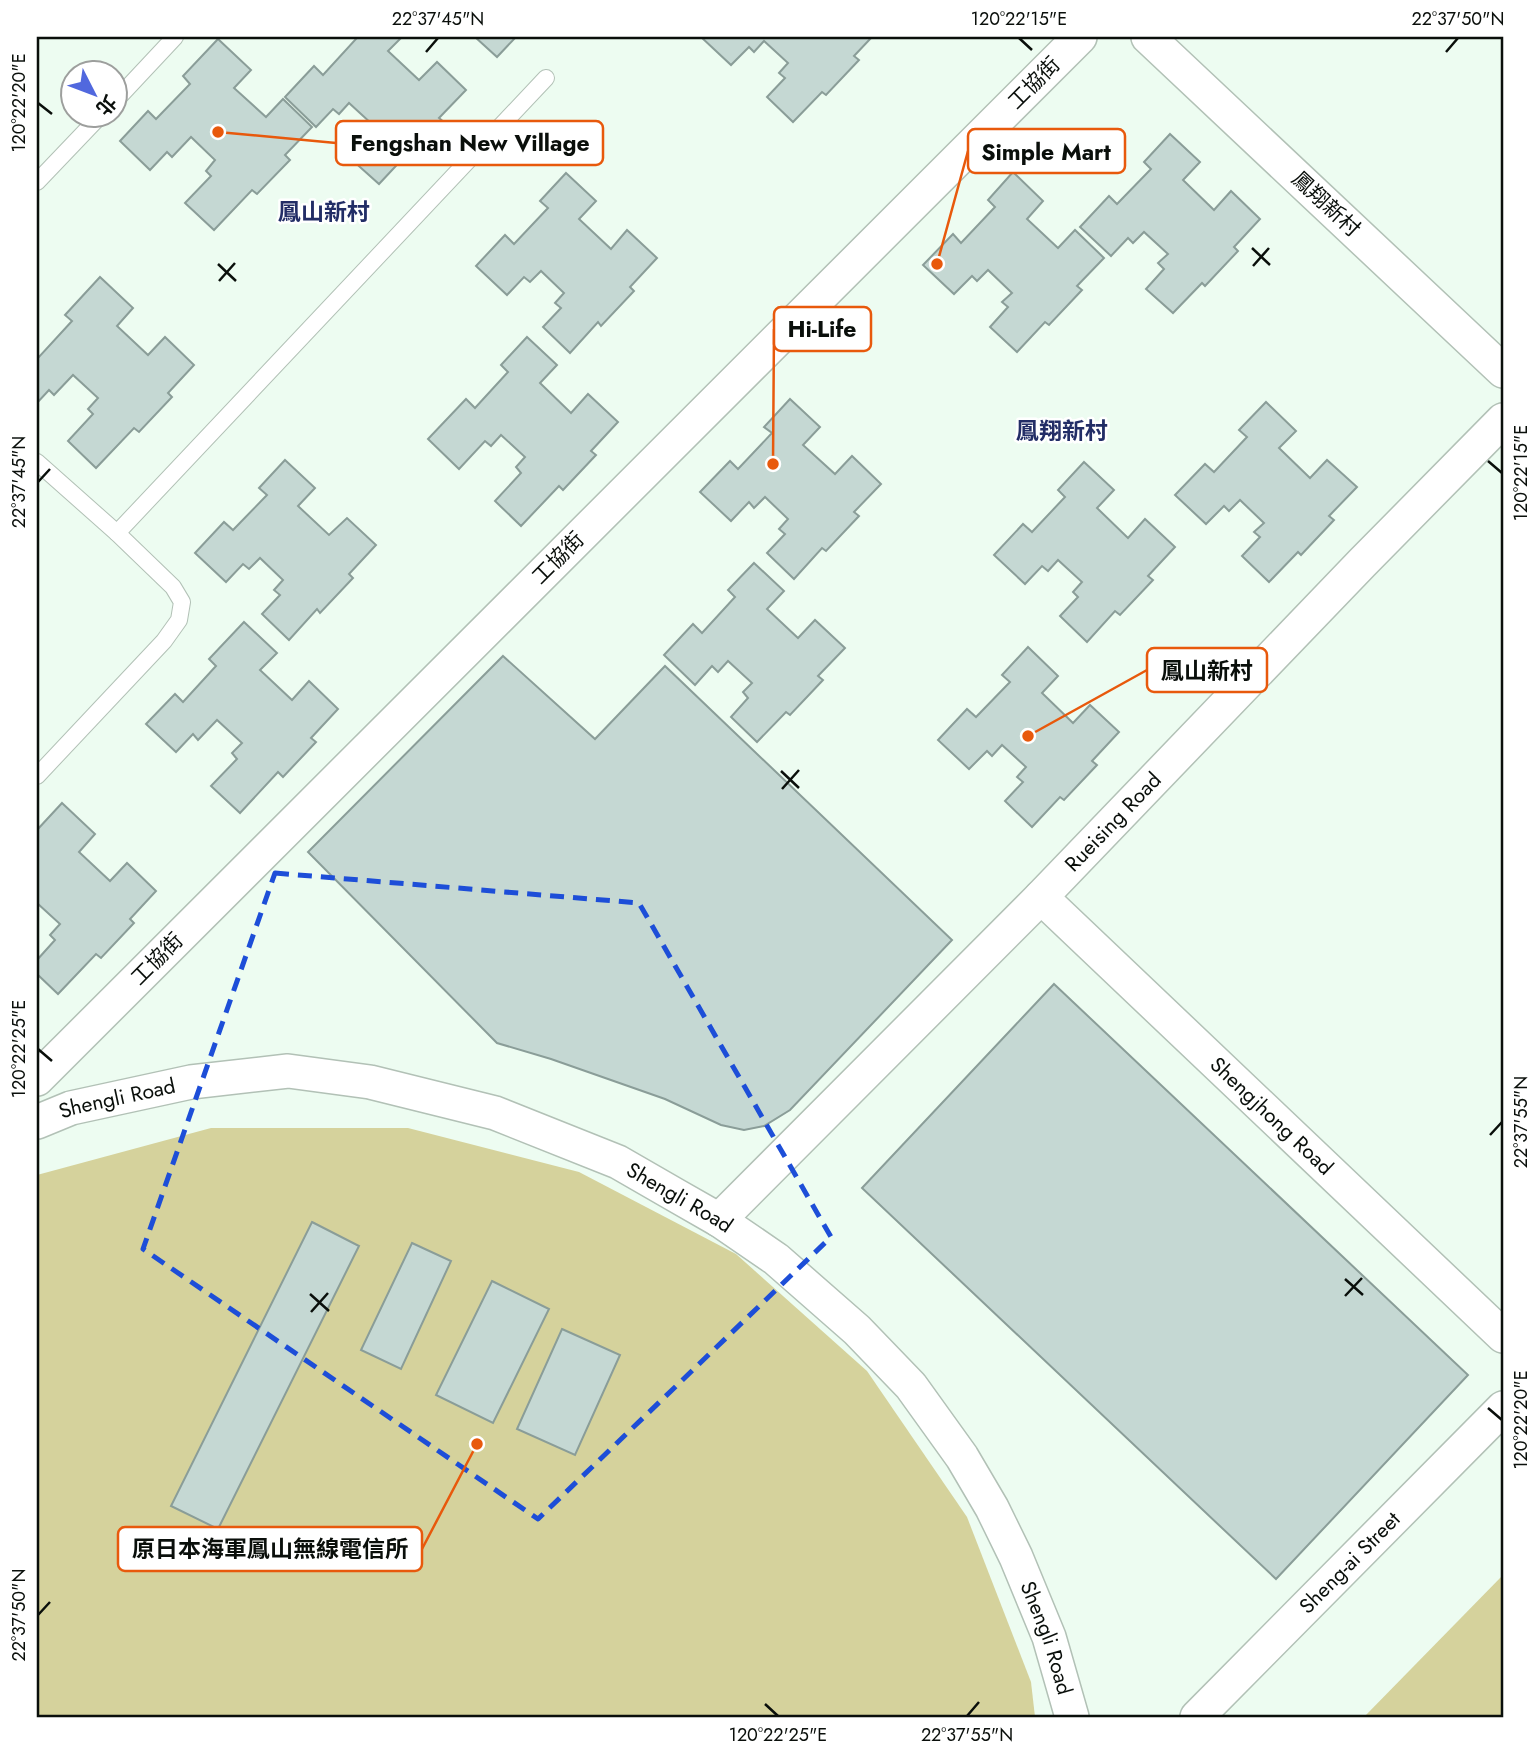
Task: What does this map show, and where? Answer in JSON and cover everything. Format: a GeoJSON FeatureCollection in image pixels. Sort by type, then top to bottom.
{"type":"FeatureCollection","features":[{"type":"Feature","properties":{"kind":"street","name":"工協街"},"geometry":{"type":"LineString","coordinates":[[37,1079],[1080,37]]}},
{"type":"Feature","properties":{"kind":"street","name":"鳳翔新村"},"geometry":{"type":"LineString","coordinates":[[1148,37],[1503,371]]}},
{"type":"Feature","properties":{"kind":"street","name":"Rueising Road"},"geometry":{"type":"LineString","coordinates":[[719,1220],[1041,897],[1503,420]]}},
{"type":"Feature","properties":{"kind":"street","name":"Shengjhong Road"},"geometry":{"type":"LineString","coordinates":[[1041,897],[1503,1336]]}},
{"type":"Feature","properties":{"kind":"street","name":"Shengli Road"},"geometry":{"type":"LineString","coordinates":[[37,1122],[71,1108],[191,1082],[288,1071],[370,1082],[495,1114],[618,1162],[719,1220],[776,1259],[857,1330],[911,1386],[962,1457],[992,1508],[1016,1557],[1049,1637],[1072,1717]]}},
{"type":"Feature","properties":{"kind":"street","name":"Sheng-ai Street"},"geometry":{"type":"LineString","coordinates":[[1197,1717],[1503,1408]]}},
{"type":"Feature","properties":{"kind":"lane"},"geometry":{"type":"LineString","coordinates":[[130,85],[175,37]]}},
{"type":"Feature","properties":{"kind":"lane"},"geometry":{"type":"LineString","coordinates":[[117,533],[546,78]]}},
{"type":"Feature","properties":{"kind":"lane"},"geometry":{"type":"LineString","coordinates":[[37,183],[87,130]]}},
{"type":"Feature","properties":{"kind":"lane"},"geometry":{"type":"LineString","coordinates":[[37,462],[173,587],[182,603],[179,620],[164,641],[37,776]]}},
{"type":"Feature","properties":{"kind":"highlighted area"},"geometry":{"type":"Polygon","coordinates":[[[275,873],[639,903],[831,1237],[538,1519],[143,1249],[275,873]]]}},
{"type":"Feature","properties":{"kind":"shaded area"},"geometry":{"type":"Polygon","coordinates":[[[211,1128],[408,1128],[579,1172],[736,1254],[867,1371],[967,1517],[1031,1682],[1035,1717],[37,1717],[37,1175],[211,1128]]]}},
{"type":"Feature","properties":{"kind":"shaded area"},"geometry":{"type":"Polygon","coordinates":[[[1503,1575],[1503,1717],[1364,1717],[1503,1575]]]}},
{"type":"Feature","properties":{"kind":"building"},"geometry":{"type":"Polygon","coordinates":[[[353,37],[402,37],[388,51],[419,80],[437,62],[466,90],[439,118],[444,122],[410,158],[407,154],[379,184],[351,159],[369,140],[364,134],[373,125],[349,103],[339,114],[333,109],[316,127],[285,97],[314,66],[323,75],[356,39],[353,37]]]}},
{"type":"Feature","properties":{"kind":"building"},"geometry":{"type":"Polygon","coordinates":[[[475,37],[516,37],[497,57],[475,37]]]}},
{"type":"Feature","properties":{"kind":"building"},"geometry":{"type":"Polygon","coordinates":[[[701,37],[872,37],[854,56],[859,60],[826,95],[822,92],[793,122],[767,97],[785,78],[779,73],[788,63],[764,41],[754,52],[749,47],[731,65],[701,37]]]}},
{"type":"Feature","properties":{"kind":"building"},"geometry":{"type":"Polygon","coordinates":[[[218,39],[251,70],[234,88],[266,117],[283,99],[312,127],[285,155],[290,160],[257,194],[252,190],[214,230],[185,203],[211,176],[206,171],[215,160],[191,137],[172,157],[167,152],[150,170],[120,141],[148,111],[156,119],[190,84],[183,76],[218,39]]]}},
{"type":"Feature","properties":{"kind":"building"},"geometry":{"type":"Polygon","coordinates":[[[1170,134],[1200,162],[1183,180],[1214,210],[1231,191],[1260,219],[1234,247],[1238,251],[1205,286],[1202,283],[1173,313],[1146,289],[1164,269],[1158,263],[1168,254],[1144,232],[1133,243],[1128,238],[1111,256],[1080,227],[1109,196],[1117,204],[1151,169],[1144,162],[1170,134]]]}},
{"type":"Feature","properties":{"kind":"building"},"geometry":{"type":"Polygon","coordinates":[[[1013,172],[1043,201],[1027,219],[1058,248],[1075,230],[1104,258],[1077,286],[1082,290],[1049,325],[1045,322],[1017,352],[990,327],[1008,307],[1002,302],[1012,293],[988,270],[977,281],[972,276],[954,294],[923,265],[953,234],[961,243],[995,207],[988,200],[1013,172]]]}},
{"type":"Feature","properties":{"kind":"building"},"geometry":{"type":"Polygon","coordinates":[[[566,173],[596,201],[579,219],[611,249],[627,230],[657,258],[630,287],[634,291],[601,326],[598,322],[570,353],[543,327],[561,308],[555,303],[564,293],[541,271],[530,282],[524,277],[507,295],[476,266],[505,235],[514,244],[548,208],[540,201],[566,173]]]}},
{"type":"Feature","properties":{"kind":"building"},"geometry":{"type":"Polygon","coordinates":[[[100,277],[133,308],[117,326],[148,355],[165,337],[194,365],[168,393],[172,397],[139,432],[134,428],[96,468],[68,441],[93,414],[88,409],[98,398],[73,375],[54,395],[49,390],[37,403],[37,354],[39,357],[72,321],[65,315],[100,277]]]}},
{"type":"Feature","properties":{"kind":"building"},"geometry":{"type":"Polygon","coordinates":[[[527,337],[557,365],[540,383],[571,413],[588,394],[618,422],[591,451],[596,455],[563,490],[559,486],[521,526],[495,501],[521,473],[516,467],[525,457],[501,435],[491,446],[485,441],[459,469],[428,439],[466,399],[475,408],[508,372],[501,365],[527,337]]]}},
{"type":"Feature","properties":{"kind":"building"},"geometry":{"type":"Polygon","coordinates":[[[790,399],[820,427],[803,445],[835,474],[852,456],[881,484],[854,512],[859,516],[826,551],[822,548],[794,579],[767,553],[785,534],[779,529],[788,519],[765,497],[754,508],[749,502],[731,521],[700,492],[730,461],[738,469],[772,433],[764,427],[790,399]]]}},
{"type":"Feature","properties":{"kind":"building"},"geometry":{"type":"Polygon","coordinates":[[[1266,402],[1296,431],[1279,448],[1310,478],[1327,460],[1357,487],[1329,516],[1334,520],[1301,555],[1298,552],[1269,582],[1242,556],[1260,537],[1254,532],[1264,523],[1240,500],[1229,511],[1224,506],[1206,524],[1175,495],[1205,464],[1214,472],[1247,437],[1239,430],[1266,402]]]}},
{"type":"Feature","properties":{"kind":"building"},"geometry":{"type":"Polygon","coordinates":[[[285,460],[315,488],[298,506],[329,535],[347,518],[376,545],[349,574],[353,578],[320,613],[317,609],[289,640],[262,614],[280,595],[274,590],[283,580],[260,558],[249,569],[243,564],[226,582],[195,553],[224,522],[233,530],[267,495],[259,488],[285,460]]]}},
{"type":"Feature","properties":{"kind":"building"},"geometry":{"type":"Polygon","coordinates":[[[1084,462],[1114,490],[1097,508],[1128,538],[1145,519],[1175,547],[1148,576],[1153,580],[1120,615],[1115,611],[1087,642],[1060,616],[1078,597],[1073,592],[1082,582],[1058,560],[1048,571],[1042,566],[1025,584],[994,555],[1023,524],[1032,532],[1065,497],[1058,490],[1084,462]]]}},
{"type":"Feature","properties":{"kind":"building"},"geometry":{"type":"Polygon","coordinates":[[[754,563],[784,591],[767,609],[798,638],[815,620],[845,648],[818,676],[823,680],[790,715],[786,712],[757,742],[731,717],[748,698],[743,692],[752,683],[728,661],[718,672],[712,666],[695,685],[664,655],[693,624],[702,633],[735,597],[728,590],[754,563]]]}},
{"type":"Feature","properties":{"kind":"building"},"geometry":{"type":"Polygon","coordinates":[[[244,622],[277,653],[260,670],[292,700],[309,681],[338,709],[311,738],[316,742],[283,777],[278,772],[240,813],[211,786],[237,759],[232,753],[242,743],[217,720],[198,740],[193,734],[176,752],[146,724],[175,694],[183,702],[216,666],[209,659],[244,622]]]}},
{"type":"Feature","properties":{"kind":"building"},"geometry":{"type":"Polygon","coordinates":[[[1028,647],[1058,676],[1042,693],[1073,723],[1090,705],[1119,732],[1092,761],[1097,765],[1064,800],[1060,797],[1032,827],[1005,801],[1023,782],[1017,777],[1026,767],[1002,745],[992,756],[987,751],[969,769],[938,740],[967,709],[976,717],[1010,682],[1002,675],[1028,647]]]}},
{"type":"Feature","properties":{"kind":"building"},"geometry":{"type":"Polygon","coordinates":[[[503,656],[595,739],[665,666],[952,940],[790,1110],[764,1126],[744,1130],[721,1125],[665,1099],[497,1043],[308,852],[503,656]]]}},
{"type":"Feature","properties":{"kind":"building"},"geometry":{"type":"Polygon","coordinates":[[[62,803],[95,834],[79,852],[110,881],[127,863],[156,891],[130,919],[134,923],[101,958],[96,954],[58,994],[37,974],[37,960],[55,940],[50,935],[60,924],[37,903],[37,830],[62,803]]]}},
{"type":"Feature","properties":{"kind":"building"},"geometry":{"type":"Polygon","coordinates":[[[1054,984],[1468,1375],[1276,1579],[862,1188],[1054,984]]]}},
{"type":"Feature","properties":{"kind":"building"},"geometry":{"type":"Polygon","coordinates":[[[312,1222],[359,1246],[218,1529],[171,1506],[312,1222]]]}},
{"type":"Feature","properties":{"kind":"building"},"geometry":{"type":"Polygon","coordinates":[[[412,1243],[451,1261],[401,1369],[361,1350],[412,1243]]]}},
{"type":"Feature","properties":{"kind":"building"},"geometry":{"type":"Polygon","coordinates":[[[492,1281],[549,1309],[493,1423],[436,1395],[492,1281]]]}},
{"type":"Feature","properties":{"kind":"building"},"geometry":{"type":"Polygon","coordinates":[[[562,1329],[620,1355],[575,1455],[517,1429],[562,1329]]]}},
{"type":"Feature","properties":{"kind":"place","name":"Fengshan New Village"},"geometry":{"type":"Point","coordinates":[218,132]}},
{"type":"Feature","properties":{"kind":"place","name":"Simple Mart"},"geometry":{"type":"Point","coordinates":[937,264]}},
{"type":"Feature","properties":{"kind":"place","name":"Hi-Life"},"geometry":{"type":"Point","coordinates":[773,464]}},
{"type":"Feature","properties":{"kind":"place","name":"鳳山新村"},"geometry":{"type":"Point","coordinates":[1028,736]}},
{"type":"Feature","properties":{"kind":"place","name":"原日本海軍鳳山無線電信所"},"geometry":{"type":"Point","coordinates":[477,1444]}},
{"type":"Feature","properties":{"kind":"district","name":"鳳山新村"},"geometry":{"type":"Point","coordinates":[324,212]}},
{"type":"Feature","properties":{"kind":"district","name":"鳳翔新村"},"geometry":{"type":"Point","coordinates":[1062,431]}}]}
